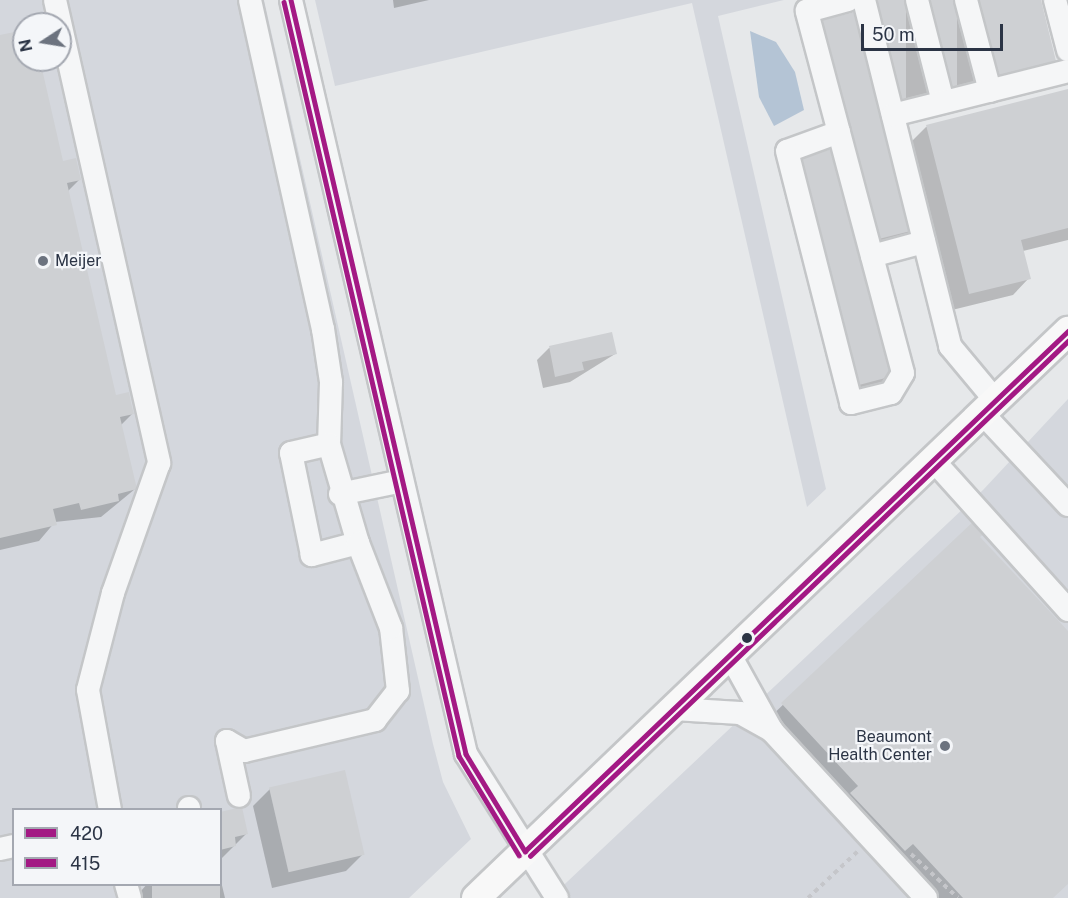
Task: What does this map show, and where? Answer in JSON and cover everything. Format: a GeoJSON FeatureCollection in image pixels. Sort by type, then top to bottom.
{"type":"FeatureCollection","features":[{"type":"Feature","properties":{"kind":"main road"},"geometry":{"type":"LineString","coordinates":[[476,898],[1068,331]]}},
{"type":"Feature","properties":{"kind":"street"},"geometry":{"type":"LineString","coordinates":[[55,0],[159,463],[113,593],[88,690],[110,808]]}},
{"type":"Feature","properties":{"kind":"street"},"geometry":{"type":"LineString","coordinates":[[239,796],[227,741],[244,751],[375,720],[398,691],[391,628],[340,494],[329,444],[331,382],[323,329],[250,0]]}},
{"type":"Feature","properties":{"kind":"street"},"geometry":{"type":"LineString","coordinates":[[839,132],[787,151],[851,403],[891,393],[903,373],[807,11],[848,0]]}},
{"type":"Feature","properties":{"kind":"street"},"geometry":{"type":"LineString","coordinates":[[864,0],[950,346],[988,407],[1068,505]]}},
{"type":"Feature","properties":{"kind":"street"},"geometry":{"type":"LineString","coordinates":[[917,0],[943,102]]}},
{"type":"Feature","properties":{"kind":"street"},"geometry":{"type":"LineString","coordinates":[[966,0],[990,91]]}},
{"type":"Feature","properties":{"kind":"street"},"geometry":{"type":"LineString","coordinates":[[1055,0],[1068,50]]}},
{"type":"Feature","properties":{"kind":"street"},"geometry":{"type":"LineString","coordinates":[[296,1],[402,481],[466,754],[525,851],[557,898]]}},
{"type":"Feature","properties":{"kind":"street"},"geometry":{"type":"LineString","coordinates":[[893,115],[1068,71]]}},
{"type":"Feature","properties":{"kind":"street"},"geometry":{"type":"LineString","coordinates":[[872,256],[924,242]]}},
{"type":"Feature","properties":{"kind":"street"},"geometry":{"type":"LineString","coordinates":[[329,444],[291,453],[312,555],[358,543]]}},
{"type":"Feature","properties":{"kind":"street"},"geometry":{"type":"LineString","coordinates":[[933,460],[1068,610]]}},
{"type":"Feature","properties":{"kind":"street"},"geometry":{"type":"LineString","coordinates":[[340,494],[402,481]]}},
{"type":"Feature","properties":{"kind":"street"},"geometry":{"type":"LineString","coordinates":[[730,655],[772,731],[926,898]]}},
{"type":"Feature","properties":{"kind":"street"},"geometry":{"type":"LineString","coordinates":[[674,709],[740,713],[772,731]]}},
{"type":"Feature","properties":{"kind":"path"},"geometry":{"type":"LineString","coordinates":[[808,898],[860,849]]}},
{"type":"Feature","properties":{"kind":"shaded area"},"geometry":{"type":"Polygon","coordinates":[[[0,0],[264,0],[433,744],[443,782],[471,839],[409,898],[0,898],[0,0]]]}},
{"type":"Feature","properties":{"kind":"shaded area"},"geometry":{"type":"Polygon","coordinates":[[[315,0],[784,0],[718,16],[826,489],[807,507],[692,3],[335,86],[315,0]]]}},
{"type":"Feature","properties":{"kind":"shaded area"},"geometry":{"type":"Polygon","coordinates":[[[1068,399],[1068,898],[550,898],[983,490],[1068,399]]]}},
{"type":"Feature","properties":{"kind":"water"},"geometry":{"type":"Polygon","coordinates":[[[750,31],[776,42],[795,72],[804,110],[774,126],[759,97],[750,31]]]}},
{"type":"Feature","properties":{"kind":"building"},"geometry":{"type":"Polygon","coordinates":[[[877,0],[906,0],[906,102],[877,102],[877,0]]]}},
{"type":"Feature","properties":{"kind":"building"},"geometry":{"type":"Polygon","coordinates":[[[927,0],[957,0],[957,91],[927,91],[927,0]]]}},
{"type":"Feature","properties":{"kind":"building"},"geometry":{"type":"Polygon","coordinates":[[[977,0],[1041,0],[1056,61],[997,76],[977,0]]]}},
{"type":"Feature","properties":{"kind":"building"},"geometry":{"type":"Polygon","coordinates":[[[855,12],[910,231],[875,240],[820,21],[855,12]]]}},
{"type":"Feature","properties":{"kind":"building","name":"Meijer"},"geometry":{"type":"Polygon","coordinates":[[[12,32],[12,72],[43,72],[63,161],[76,158],[81,180],[67,183],[116,395],[129,392],[134,414],[120,417],[137,489],[118,494],[119,501],[81,510],[79,503],[53,509],[57,525],[0,538],[0,35],[12,32]]]}},
{"type":"Feature","properties":{"kind":"building"},"geometry":{"type":"Polygon","coordinates":[[[1068,89],[1068,228],[1021,240],[1031,279],[969,294],[926,125],[1068,89]]]}},
{"type":"Feature","properties":{"kind":"building"},"geometry":{"type":"Polygon","coordinates":[[[832,149],[893,376],[858,385],[797,158],[832,149]]]}},
{"type":"Feature","properties":{"kind":"building"},"geometry":{"type":"Polygon","coordinates":[[[612,332],[617,354],[582,362],[584,370],[555,377],[549,346],[612,332]]]}},
{"type":"Feature","properties":{"kind":"building","name":"Beaumont Health Center"},"geometry":{"type":"Polygon","coordinates":[[[976,519],[987,531],[980,537],[1068,631],[1068,884],[1053,898],[963,898],[913,844],[905,851],[850,793],[858,786],[781,703],[976,519]]]}},
{"type":"Feature","properties":{"kind":"building"},"geometry":{"type":"Polygon","coordinates":[[[345,770],[365,855],[289,872],[269,788],[345,770]]]}},
{"type":"Feature","properties":{"kind":"building"},"geometry":{"type":"Polygon","coordinates":[[[242,807],[248,834],[235,837],[236,846],[222,850],[222,812],[242,807]]]}},
{"type":"Feature","properties":{"kind":"building"},"geometry":{"type":"Polygon","coordinates":[[[152,886],[220,886],[220,898],[152,898],[152,886]]]}},
{"type":"Feature","properties":{"kind":"transit line","name":"420"},"geometry":{"type":"LineString","coordinates":[[291,0],[466,754],[525,851]]}},
{"type":"Feature","properties":{"kind":"transit line","name":"415"},"geometry":{"type":"LineString","coordinates":[[284,2],[459,756],[519,855]]}},
{"type":"Feature","properties":{"kind":"transit line","name":"420"},"geometry":{"type":"LineString","coordinates":[[525,851],[1068,331]]}},
{"type":"Feature","properties":{"kind":"transit line","name":"415"},"geometry":{"type":"LineString","coordinates":[[530,856],[1068,341]]}},
{"type":"Feature","properties":{"kind":"place","name":"Meijer"},"geometry":{"type":"Point","coordinates":[43,261]}},
{"type":"Feature","properties":{"kind":"place","name":"Beaumont Health Center"},"geometry":{"type":"Point","coordinates":[945,746]}}]}
